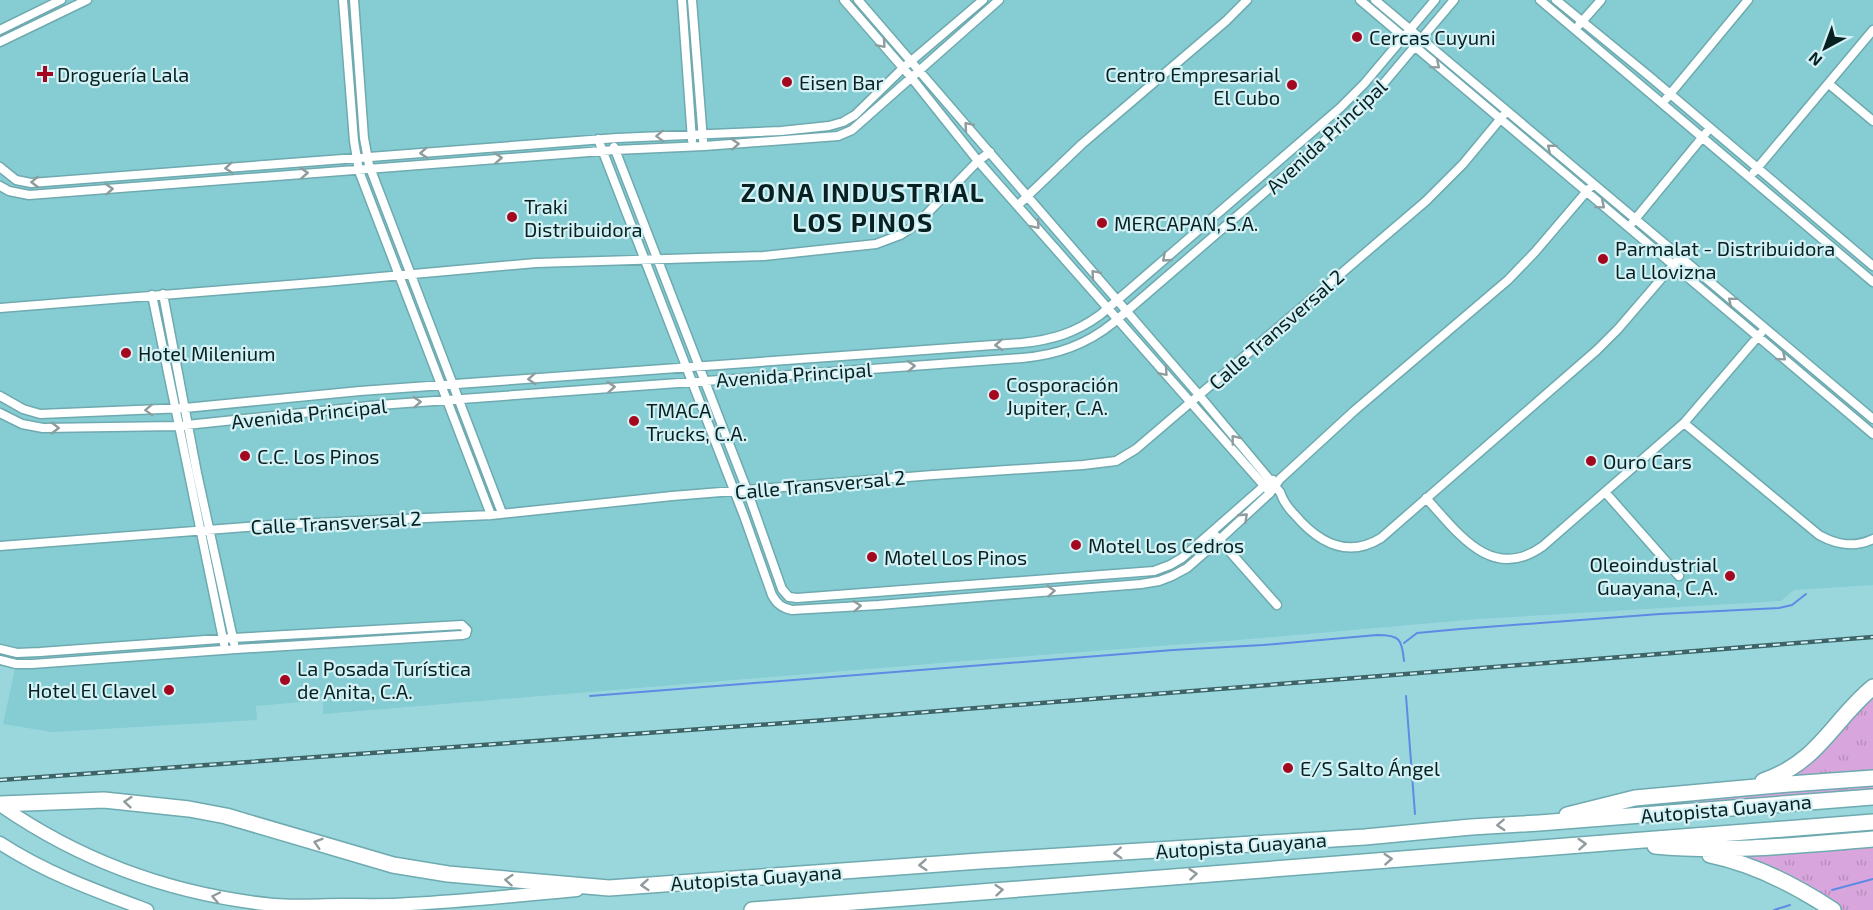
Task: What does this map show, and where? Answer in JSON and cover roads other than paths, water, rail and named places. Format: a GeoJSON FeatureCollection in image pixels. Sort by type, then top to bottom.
{"type":"FeatureCollection","features":[{"type":"Feature","properties":{"kind":"highway"},"geometry":{"type":"LineString","coordinates":[[1747,787],[1783,773],[1806,758],[1873,687]]}},
{"type":"Feature","properties":{"kind":"highway"},"geometry":{"type":"LineString","coordinates":[[1539,823],[1635,798],[1873,778]]}},
{"type":"Feature","properties":{"kind":"highway","name":"Autopista Guayana"},"geometry":{"type":"LineString","coordinates":[[0,805],[104,800],[189,809],[226,816],[393,865],[418,870],[609,888],[969,862],[1240,846],[1873,796]]}},
{"type":"Feature","properties":{"kind":"highway","name":"Autopista Guayana"},"geometry":{"type":"LineString","coordinates":[[752,910],[1873,822]]}},
{"type":"Feature","properties":{"kind":"highway"},"geometry":{"type":"LineString","coordinates":[[1681,849],[1741,849],[1873,839]]}},
{"type":"Feature","properties":{"kind":"highway"},"geometry":{"type":"LineString","coordinates":[[1616,842],[1681,849],[1718,856],[1761,871],[1807,893],[1833,910]]}},
{"type":"Feature","properties":{"kind":"main road"},"geometry":{"type":"LineString","coordinates":[[0,805],[76,851],[110,866],[150,880],[228,899],[276,905],[408,904],[609,888]]}},
{"type":"Feature","properties":{"kind":"main road"},"geometry":{"type":"LineString","coordinates":[[0,843],[58,876],[147,910]]}},
{"type":"Feature","properties":{"kind":"street"},"geometry":{"type":"LineString","coordinates":[[0,30],[62,0]]}},
{"type":"Feature","properties":{"kind":"street"},"geometry":{"type":"LineString","coordinates":[[0,42],[87,0]]}},
{"type":"Feature","properties":{"kind":"street"},"geometry":{"type":"LineString","coordinates":[[343,0],[359,169],[491,515]]}},
{"type":"Feature","properties":{"kind":"street"},"geometry":{"type":"LineString","coordinates":[[354,0],[369,168],[502,513]]}},
{"type":"Feature","properties":{"kind":"street"},"geometry":{"type":"LineString","coordinates":[[682,0],[692,146]]}},
{"type":"Feature","properties":{"kind":"street"},"geometry":{"type":"LineString","coordinates":[[692,0],[704,146]]}},
{"type":"Feature","properties":{"kind":"street"},"geometry":{"type":"LineString","coordinates":[[844,0],[903,68],[978,161],[1118,320],[1191,402],[1272,485]]}},
{"type":"Feature","properties":{"kind":"street"},"geometry":{"type":"LineString","coordinates":[[858,0],[1199,395],[1272,485],[1275,498],[1283,501],[1305,527],[1319,539],[1336,546],[1356,548],[1373,543],[1380,538],[1597,350],[1680,257]]}},
{"type":"Feature","properties":{"kind":"street"},"geometry":{"type":"LineString","coordinates":[[0,167],[12,178],[26,183],[610,138],[702,135],[829,126],[843,122],[861,109],[903,68],[983,0]]}},
{"type":"Feature","properties":{"kind":"street"},"geometry":{"type":"LineString","coordinates":[[0,186],[9,191],[29,195],[603,150],[831,137],[847,132],[999,0]]}},
{"type":"Feature","properties":{"kind":"street"},"geometry":{"type":"LineString","coordinates":[[1018,205],[1026,195],[1247,0]]}},
{"type":"Feature","properties":{"kind":"street"},"geometry":{"type":"LineString","coordinates":[[1360,0],[1873,434]]}},
{"type":"Feature","properties":{"kind":"street"},"geometry":{"type":"LineString","coordinates":[[1375,0],[1873,419]]}},
{"type":"Feature","properties":{"kind":"street","name":"Avenida Principal"},"geometry":{"type":"LineString","coordinates":[[0,396],[22,409],[40,414],[174,409],[453,384],[1046,340],[1063,336],[1089,323],[1108,308],[1333,114],[1358,91],[1435,0]]}},
{"type":"Feature","properties":{"kind":"street","name":"Avenida Principal"},"geometry":{"type":"LineString","coordinates":[[0,413],[22,424],[43,428],[177,426],[459,399],[1022,358],[1065,351],[1092,338],[1118,320],[1343,125],[1373,96],[1454,0]]}},
{"type":"Feature","properties":{"kind":"street"},"geometry":{"type":"LineString","coordinates":[[1540,0],[1873,282]]}},
{"type":"Feature","properties":{"kind":"street"},"geometry":{"type":"LineString","coordinates":[[1556,0],[1873,266]]}},
{"type":"Feature","properties":{"kind":"street"},"geometry":{"type":"LineString","coordinates":[[1575,30],[1600,0]]}},
{"type":"Feature","properties":{"kind":"street"},"geometry":{"type":"LineString","coordinates":[[1663,103],[1749,0]]}},
{"type":"Feature","properties":{"kind":"street"},"geometry":{"type":"LineString","coordinates":[[864,23],[872,16]]}},
{"type":"Feature","properties":{"kind":"street"},"geometry":{"type":"LineString","coordinates":[[16,22],[21,32]]}},
{"type":"Feature","properties":{"kind":"street"},"geometry":{"type":"LineString","coordinates":[[1750,178],[1873,30]]}},
{"type":"Feature","properties":{"kind":"street"},"geometry":{"type":"LineString","coordinates":[[1829,84],[1873,121]]}},
{"type":"Feature","properties":{"kind":"street","name":"Calle Transversal 2"},"geometry":{"type":"LineString","coordinates":[[0,546],[273,525],[491,515],[735,491],[1108,462],[1123,458],[1426,201],[1463,164],[1507,111]]}},
{"type":"Feature","properties":{"kind":"street"},"geometry":{"type":"LineString","coordinates":[[1333,114],[1343,125]]}},
{"type":"Feature","properties":{"kind":"street"},"geometry":{"type":"LineString","coordinates":[[843,122],[847,132]]}},
{"type":"Feature","properties":{"kind":"street"},"geometry":{"type":"LineString","coordinates":[[1629,228],[1710,128]]}},
{"type":"Feature","properties":{"kind":"street"},"geometry":{"type":"LineString","coordinates":[[610,138],[747,490],[782,589],[789,597],[797,598],[1148,572],[1177,562],[1272,485],[1354,411],[1508,280],[1593,184]]}},
{"type":"Feature","properties":{"kind":"street"},"geometry":{"type":"LineString","coordinates":[[1305,138],[1315,150]]}},
{"type":"Feature","properties":{"kind":"street"},"geometry":{"type":"LineString","coordinates":[[598,139],[735,491],[772,595],[785,608],[792,610],[837,608],[1151,583],[1179,573],[1219,540],[1272,485]]}},
{"type":"Feature","properties":{"kind":"street"},"geometry":{"type":"LineString","coordinates":[[0,308],[536,263],[764,255],[865,245],[885,241],[916,225],[978,161],[990,152]]}},
{"type":"Feature","properties":{"kind":"street"},"geometry":{"type":"LineString","coordinates":[[131,175],[132,187]]}},
{"type":"Feature","properties":{"kind":"street"},"geometry":{"type":"LineString","coordinates":[[75,180],[76,192]]}},
{"type":"Feature","properties":{"kind":"street"},"geometry":{"type":"LineString","coordinates":[[1838,254],[1846,245]]}},
{"type":"Feature","properties":{"kind":"street"},"geometry":{"type":"LineString","coordinates":[[163,294],[188,425],[236,649]]}},
{"type":"Feature","properties":{"kind":"street"},"geometry":{"type":"LineString","coordinates":[[152,295],[177,426],[225,650]]}},
{"type":"Feature","properties":{"kind":"street"},"geometry":{"type":"LineString","coordinates":[[1426,498],[1459,534],[1477,550],[1487,555],[1508,559],[1527,556],[1535,552],[1684,423],[1764,328]]}},
{"type":"Feature","properties":{"kind":"street"},"geometry":{"type":"LineString","coordinates":[[1063,336],[1065,351]]}},
{"type":"Feature","properties":{"kind":"street"},"geometry":{"type":"LineString","coordinates":[[1046,340],[1049,354]]}},
{"type":"Feature","properties":{"kind":"street"},"geometry":{"type":"LineString","coordinates":[[1684,423],[1819,535],[1844,545],[1860,544],[1873,538]]}},
{"type":"Feature","properties":{"kind":"street"},"geometry":{"type":"LineString","coordinates":[[466,450],[478,448]]}},
{"type":"Feature","properties":{"kind":"street"},"geometry":{"type":"LineString","coordinates":[[1605,492],[1679,576]]}},
{"type":"Feature","properties":{"kind":"street"},"geometry":{"type":"LineString","coordinates":[[1212,532],[1277,605]]}},
{"type":"Feature","properties":{"kind":"street"},"geometry":{"type":"LineString","coordinates":[[1148,572],[1151,583]]}},
{"type":"Feature","properties":{"kind":"street"},"geometry":{"type":"LineString","coordinates":[[1094,576],[1095,587]]}},
{"type":"Feature","properties":{"kind":"street"},"geometry":{"type":"LineString","coordinates":[[1009,582],[1011,594]]}},
{"type":"Feature","properties":{"kind":"street"},"geometry":{"type":"LineString","coordinates":[[836,595],[837,608]]}},
{"type":"Feature","properties":{"kind":"street"},"geometry":{"type":"LineString","coordinates":[[779,604],[789,597]]}},
{"type":"Feature","properties":{"kind":"street"},"geometry":{"type":"LineString","coordinates":[[0,649],[10,652],[70,650],[462,625],[467,630],[462,635],[22,664],[3,661],[10,652]]}},
{"type":"Feature","properties":{"kind":"street"},"geometry":{"type":"LineString","coordinates":[[160,644],[162,655]]}},
{"type":"Feature","properties":{"kind":"street"},"geometry":{"type":"LineString","coordinates":[[70,650],[71,661]]}},
{"type":"Feature","properties":{"kind":"waterway"},"geometry":{"type":"LineString","coordinates":[[1404,643],[1417,633],[1660,614],[1779,608],[1792,605],[1806,594]]}},
{"type":"Feature","properties":{"kind":"waterway"},"geometry":{"type":"LineString","coordinates":[[590,696],[1377,635],[1395,637],[1401,643],[1404,661]]}},
{"type":"Feature","properties":{"kind":"waterway"},"geometry":{"type":"LineString","coordinates":[[1406,696],[1415,814]]}},
{"type":"Feature","properties":{"kind":"waterway"},"geometry":{"type":"LineString","coordinates":[[1832,890],[1873,879]]}},
{"type":"Feature","properties":{"kind":"waterway"},"geometry":{"type":"LineString","coordinates":[[1774,910],[1790,905]]}},
{"type":"Feature","properties":{"kind":"railway"},"geometry":{"type":"LineString","coordinates":[[0,780],[826,720],[1873,637]]}},
{"type":"Feature","properties":{"kind":"place","name":"Cercas Cuyuni"},"geometry":{"type":"Point","coordinates":[1357,37]}},
{"type":"Feature","properties":{"kind":"place","name":"Droguería Lala"},"geometry":{"type":"Point","coordinates":[45,74]}},
{"type":"Feature","properties":{"kind":"place","name":"Eisen Bar"},"geometry":{"type":"Point","coordinates":[787,82]}},
{"type":"Feature","properties":{"kind":"place","name":"Centro Empresarial El Cubo"},"geometry":{"type":"Point","coordinates":[1292,85]}},
{"type":"Feature","properties":{"kind":"place","name":"Traki Distribuidora"},"geometry":{"type":"Point","coordinates":[512,217]}},
{"type":"Feature","properties":{"kind":"place","name":"MERCAPAN, S.A."},"geometry":{"type":"Point","coordinates":[1102,223]}},
{"type":"Feature","properties":{"kind":"place","name":"Parmalat - Distribuidora La Llovizna"},"geometry":{"type":"Point","coordinates":[1603,259]}},
{"type":"Feature","properties":{"kind":"place","name":"Hotel Milenium"},"geometry":{"type":"Point","coordinates":[126,353]}},
{"type":"Feature","properties":{"kind":"place","name":"Cosporación Jupiter, C.A."},"geometry":{"type":"Point","coordinates":[994,395]}},
{"type":"Feature","properties":{"kind":"place","name":"TMACA Trucks, C.A."},"geometry":{"type":"Point","coordinates":[634,421]}},
{"type":"Feature","properties":{"kind":"place","name":"C.C. Los Pinos"},"geometry":{"type":"Point","coordinates":[245,456]}},
{"type":"Feature","properties":{"kind":"place","name":"Ouro Cars"},"geometry":{"type":"Point","coordinates":[1591,461]}},
{"type":"Feature","properties":{"kind":"place","name":"Motel Los Cedros"},"geometry":{"type":"Point","coordinates":[1076,545]}},
{"type":"Feature","properties":{"kind":"place","name":"Motel Los Pinos"},"geometry":{"type":"Point","coordinates":[872,557]}},
{"type":"Feature","properties":{"kind":"place","name":"Oleoindustrial Guayana, C.A."},"geometry":{"type":"Point","coordinates":[1730,576]}},
{"type":"Feature","properties":{"kind":"place","name":"La Posada Turística de Anita, C.A."},"geometry":{"type":"Point","coordinates":[285,680]}},
{"type":"Feature","properties":{"kind":"place","name":"Hotel El Clavel"},"geometry":{"type":"Point","coordinates":[169,690]}},
{"type":"Feature","properties":{"kind":"place","name":"E/S Salto Ángel"},"geometry":{"type":"Point","coordinates":[1288,768]}},
{"type":"Feature","properties":{"kind":"district","name":"ZONA INDUSTRIAL LOS PINOS"},"geometry":{"type":"Point","coordinates":[863,206]}}]}
